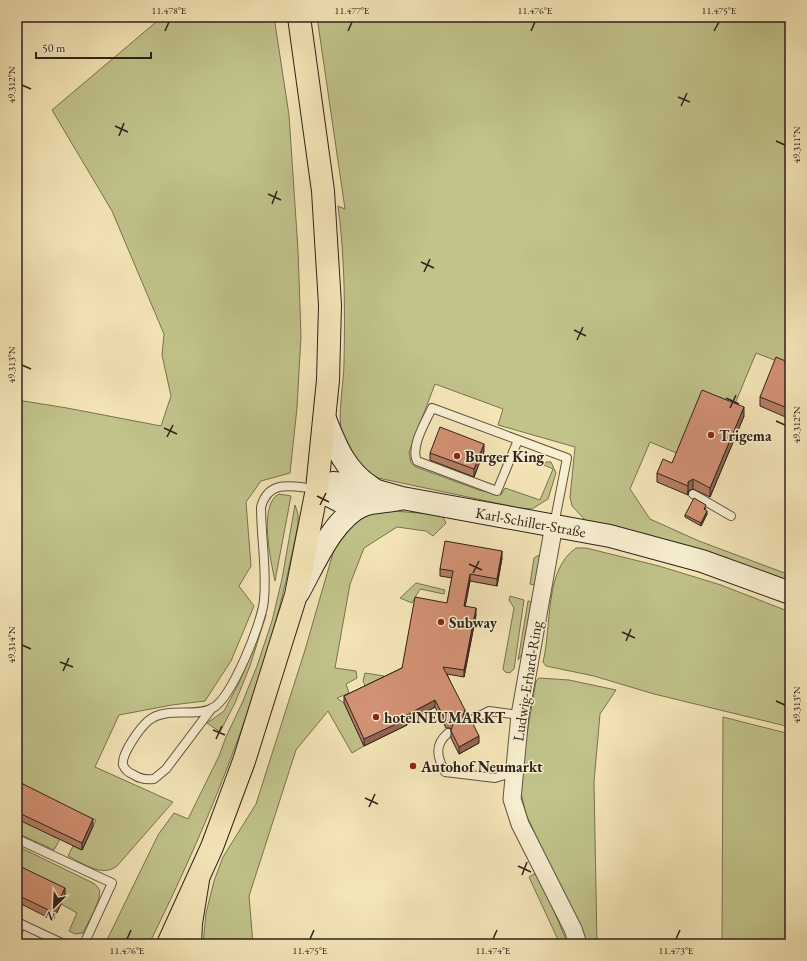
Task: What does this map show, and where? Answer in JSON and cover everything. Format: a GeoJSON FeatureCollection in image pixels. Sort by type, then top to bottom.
{"type":"FeatureCollection","features":[{"type":"Feature","properties":{"kind":"main road"},"geometry":{"type":"LineString","coordinates":[[168,944],[198,880],[229,804],[244,761],[296,595],[317,488],[325,419],[330,341],[328,255],[313,108],[299,17]]}},
{"type":"Feature","properties":{"kind":"main road"},"geometry":{"type":"LineString","coordinates":[[190,944],[191,923],[198,880]]}},
{"type":"Feature","properties":{"kind":"street"},"geometry":{"type":"LineString","coordinates":[[325,419],[339,452],[348,467],[361,480],[370,498]]}},
{"type":"Feature","properties":{"kind":"street"},"geometry":{"type":"LineString","coordinates":[[317,488],[340,501],[370,498]]}},
{"type":"Feature","properties":{"kind":"street"},"geometry":{"type":"LineString","coordinates":[[296,595],[334,530],[370,498]]}},
{"type":"Feature","properties":{"kind":"street","name":"Karl-Schiller-Straße"},"geometry":{"type":"LineString","coordinates":[[370,498],[402,498],[610,536],[658,548],[717,566],[790,593]]}},
{"type":"Feature","properties":{"kind":"street","name":"Ludwig-Erhard-Ring"},"geometry":{"type":"LineString","coordinates":[[554,525],[520,715],[512,799],[515,812],[573,929],[578,944]]}},
{"type":"Feature","properties":{"kind":"lane"},"geometry":{"type":"LineString","coordinates":[[518,440],[497,491],[417,460],[414,449],[432,408],[567,458],[554,525]]}},
{"type":"Feature","properties":{"kind":"lane"},"geometry":{"type":"LineString","coordinates":[[212,708],[188,713],[167,714],[149,721],[130,745],[124,757],[123,764],[125,769],[140,778],[154,779],[166,769],[212,708],[228,690],[238,674],[260,619],[264,602],[264,566],[260,507],[263,498],[268,492],[281,486],[317,488]]}},
{"type":"Feature","properties":{"kind":"lane"},"geometry":{"type":"LineString","coordinates":[[693,494],[731,516]]}},
{"type":"Feature","properties":{"kind":"lane"},"geometry":{"type":"LineString","coordinates":[[468,722],[489,711],[520,715]]}},
{"type":"Feature","properties":{"kind":"lane"},"geometry":{"type":"LineString","coordinates":[[448,733],[439,742],[437,748],[439,761],[445,772],[496,778],[514,772]]}},
{"type":"Feature","properties":{"kind":"lane"},"geometry":{"type":"LineString","coordinates":[[17,839],[112,883],[84,944]]}},
{"type":"Feature","properties":{"kind":"lane"},"geometry":{"type":"LineString","coordinates":[[17,934],[19,923],[64,944]]}},
{"type":"Feature","properties":{"kind":"green space"},"geometry":{"type":"Polygon","coordinates":[[[162,17],[274,17],[289,115],[298,250],[301,336],[297,408],[290,473],[261,481],[246,502],[251,566],[239,586],[254,606],[231,661],[205,701],[172,705],[119,715],[95,767],[173,802],[117,866],[111,869],[99,870],[68,856],[73,846],[82,850],[96,820],[66,807],[52,836],[60,839],[54,850],[17,833],[17,400],[161,426],[171,396],[162,355],[164,334],[112,211],[52,110],[162,17]]]}},
{"type":"Feature","properties":{"kind":"green space"},"geometry":{"type":"Polygon","coordinates":[[[317,17],[790,17],[790,366],[756,353],[732,411],[679,454],[650,442],[630,489],[650,519],[699,541],[790,575],[790,583],[586,521],[572,506],[570,497],[575,447],[498,425],[503,409],[435,384],[409,452],[411,463],[416,467],[479,490],[501,495],[505,488],[540,500],[553,469],[544,465],[546,462],[551,462],[556,473],[548,499],[532,509],[520,508],[378,478],[372,476],[360,467],[343,439],[340,418],[344,371],[344,304],[342,245],[338,206],[345,209],[317,17]]]}},
{"type":"Feature","properties":{"kind":"green space"},"geometry":{"type":"Polygon","coordinates":[[[279,494],[291,496],[275,581],[269,548],[267,521],[269,509],[273,500],[279,494]]]}},
{"type":"Feature","properties":{"kind":"green space"},"geometry":{"type":"Polygon","coordinates":[[[295,505],[298,514],[298,524],[287,579],[273,633],[238,739],[196,843],[149,944],[105,944],[158,835],[174,813],[188,819],[219,756],[243,701],[257,666],[272,621],[282,579],[295,505]]]}},
{"type":"Feature","properties":{"kind":"green space"},"geometry":{"type":"Polygon","coordinates":[[[383,510],[442,515],[446,523],[433,536],[426,531],[397,527],[364,548],[350,584],[335,668],[356,671],[357,678],[346,684],[349,693],[337,698],[344,703],[364,746],[352,753],[328,711],[296,750],[249,896],[253,944],[203,944],[206,913],[214,881],[223,857],[256,804],[305,650],[335,546],[345,530],[360,517],[383,510]]]}},
{"type":"Feature","properties":{"kind":"green space"},"geometry":{"type":"Polygon","coordinates":[[[576,548],[586,548],[659,566],[721,585],[790,612],[790,727],[654,694],[594,676],[546,666],[543,662],[554,584],[559,570],[566,558],[576,548]]]}},
{"type":"Feature","properties":{"kind":"green space"},"geometry":{"type":"Polygon","coordinates":[[[539,555],[540,559],[535,585],[530,584],[534,558],[539,555]]]}},
{"type":"Feature","properties":{"kind":"green space"},"geometry":{"type":"Polygon","coordinates":[[[416,583],[445,590],[444,594],[420,589],[412,603],[400,598],[416,583]]]}},
{"type":"Feature","properties":{"kind":"green space"},"geometry":{"type":"Polygon","coordinates":[[[510,596],[524,600],[514,669],[510,673],[505,672],[503,669],[514,608],[509,600],[510,596]]]}},
{"type":"Feature","properties":{"kind":"green space"},"geometry":{"type":"Polygon","coordinates":[[[528,601],[532,602],[524,651],[518,660],[528,601]]]}},
{"type":"Feature","properties":{"kind":"green space"},"geometry":{"type":"Polygon","coordinates":[[[266,615],[250,666],[235,703],[220,732],[207,723],[224,711],[239,683],[266,615]]]}},
{"type":"Feature","properties":{"kind":"green space"},"geometry":{"type":"Polygon","coordinates":[[[365,673],[384,676],[382,680],[366,688],[363,681],[365,673]]]}},
{"type":"Feature","properties":{"kind":"green space"},"geometry":{"type":"Polygon","coordinates":[[[539,678],[569,680],[616,690],[600,714],[594,782],[597,944],[586,944],[526,814],[520,789],[523,757],[536,681],[539,678]]]}},
{"type":"Feature","properties":{"kind":"green space"},"geometry":{"type":"Polygon","coordinates":[[[723,717],[790,734],[790,944],[722,944],[723,717]]]}},
{"type":"Feature","properties":{"kind":"green space"},"geometry":{"type":"Polygon","coordinates":[[[17,846],[95,884],[99,889],[100,893],[97,905],[83,933],[75,934],[69,931],[77,913],[61,904],[20,874],[23,866],[17,863],[17,846]]]}},
{"type":"Feature","properties":{"kind":"green space"},"geometry":{"type":"Polygon","coordinates":[[[534,874],[539,876],[568,944],[560,944],[529,877],[534,874]]]}},
{"type":"Feature","properties":{"kind":"building"},"geometry":{"type":"Polygon","coordinates":[[[776,357],[790,363],[790,409],[760,397],[776,357]]]}},
{"type":"Feature","properties":{"kind":"building","name":"Trigema"},"geometry":{"type":"Polygon","coordinates":[[[702,390],[744,407],[710,488],[693,479],[688,482],[688,486],[657,473],[663,459],[672,463],[702,390]]]}},
{"type":"Feature","properties":{"kind":"building","name":"Burger King"},"geometry":{"type":"Polygon","coordinates":[[[440,427],[484,444],[474,469],[430,453],[440,427]]]}},
{"type":"Feature","properties":{"kind":"building"},"geometry":{"type":"Polygon","coordinates":[[[694,498],[706,505],[704,509],[707,511],[701,523],[685,515],[694,498]]]}},
{"type":"Feature","properties":{"kind":"building"},"geometry":{"type":"Polygon","coordinates":[[[445,541],[502,551],[497,579],[470,574],[464,606],[476,608],[464,670],[443,667],[465,710],[463,718],[467,721],[471,720],[479,736],[459,747],[451,731],[453,724],[450,721],[446,721],[435,700],[405,716],[407,719],[364,739],[344,696],[402,668],[415,597],[447,603],[453,571],[440,569],[445,541]]]}},
{"type":"Feature","properties":{"kind":"building"},"geometry":{"type":"Polygon","coordinates":[[[17,781],[93,819],[82,843],[17,812],[17,781]]]}},
{"type":"Feature","properties":{"kind":"building"},"geometry":{"type":"Polygon","coordinates":[[[17,865],[65,888],[53,912],[17,895],[17,865]]]}},
{"type":"Feature","properties":{"kind":"place","name":"Trigema"},"geometry":{"type":"Point","coordinates":[711,435]}},
{"type":"Feature","properties":{"kind":"place","name":"Burger King"},"geometry":{"type":"Point","coordinates":[457,456]}},
{"type":"Feature","properties":{"kind":"place","name":"Subway"},"geometry":{"type":"Point","coordinates":[441,622]}},
{"type":"Feature","properties":{"kind":"place","name":"hotelNEUMARKT"},"geometry":{"type":"Point","coordinates":[376,717]}},
{"type":"Feature","properties":{"kind":"place","name":"Autohof Neumarkt"},"geometry":{"type":"Point","coordinates":[413,766]}}]}
